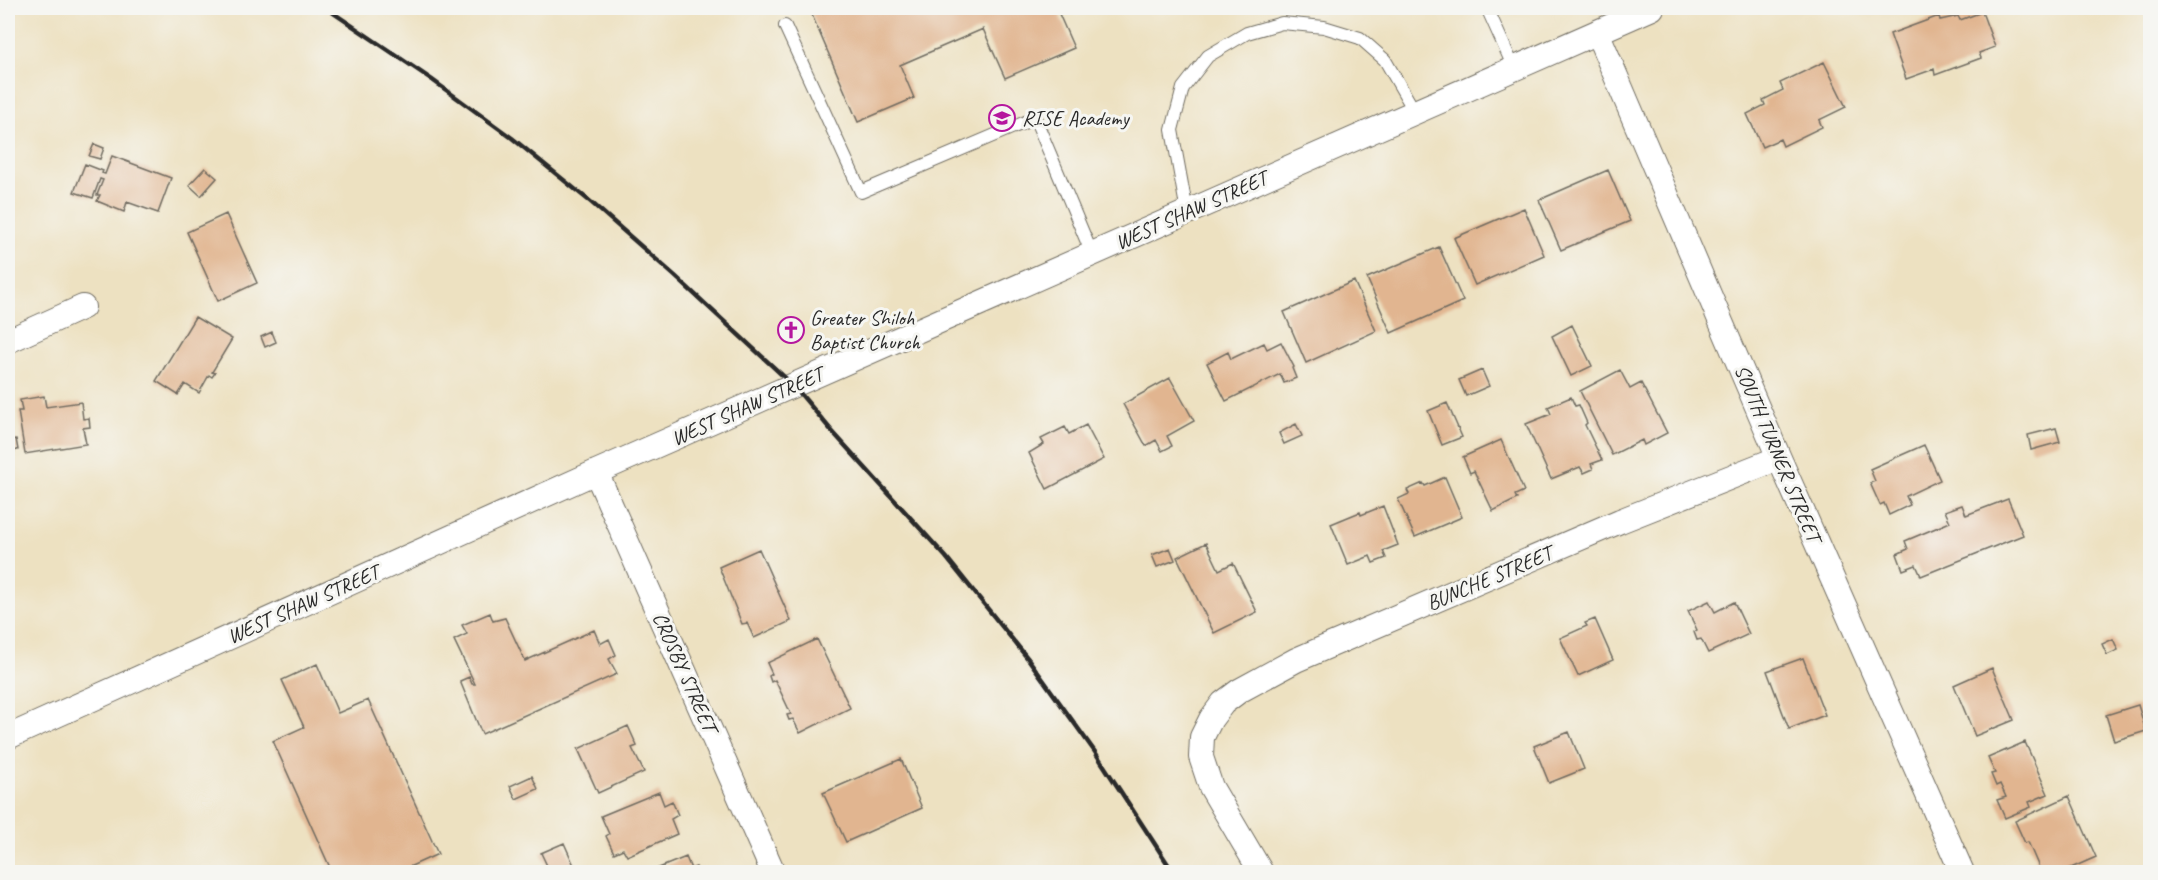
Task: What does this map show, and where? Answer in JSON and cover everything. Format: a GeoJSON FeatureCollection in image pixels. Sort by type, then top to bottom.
{"type":"FeatureCollection","features":[{"type":"Feature","properties":{"kind":"street","name":"WEST SHAW STREET"},"geometry":{"type":"LineString","coordinates":[[8,737],[596,472],[1652,8]]}},
{"type":"Feature","properties":{"kind":"street","name":"SOUTH TURNER STREET"},"geometry":{"type":"LineString","coordinates":[[1597,32],[1779,458],[1962,873]]}},
{"type":"Feature","properties":{"kind":"street"},"geometry":{"type":"LineString","coordinates":[[8,341],[83,307]]}},
{"type":"Feature","properties":{"kind":"street","name":"BUNCHE STREET"},"geometry":{"type":"LineString","coordinates":[[1261,873],[1210,788],[1200,757],[1202,737],[1211,719],[1223,703],[1239,691],[1296,660],[1620,521],[1779,458]]}},
{"type":"Feature","properties":{"kind":"street","name":"CROSBY STREET"},"geometry":{"type":"LineString","coordinates":[[596,472],[773,873]]}},
{"type":"Feature","properties":{"kind":"lane"},"geometry":{"type":"LineString","coordinates":[[1487,8],[1515,68]]}},
{"type":"Feature","properties":{"kind":"lane"},"geometry":{"type":"LineString","coordinates":[[1187,212],[1172,129],[1183,88],[1208,56],[1247,33],[1282,23],[1324,27],[1360,38],[1385,60],[1415,112]]}},
{"type":"Feature","properties":{"kind":"lane"},"geometry":{"type":"LineString","coordinates":[[785,26],[861,192],[1035,118],[1092,254]]}},
{"type":"Feature","properties":{"kind":"building"},"geometry":{"type":"Polygon","coordinates":[[[809,8],[1073,8],[1059,14],[1074,48],[1005,78],[983,29],[900,65],[914,98],[858,122],[809,8]]]}},
{"type":"Feature","properties":{"kind":"building"},"geometry":{"type":"Polygon","coordinates":[[[1982,12],[1995,47],[1979,53],[1981,58],[1935,75],[1934,69],[1906,79],[1890,34],[1939,16],[1940,20],[1958,16],[1960,20],[1982,12]]]}},
{"type":"Feature","properties":{"kind":"building"},"geometry":{"type":"Polygon","coordinates":[[[1824,62],[1846,107],[1819,120],[1822,127],[1783,146],[1780,139],[1762,147],[1747,114],[1765,105],[1763,100],[1783,90],[1780,83],[1824,62]]]}},
{"type":"Feature","properties":{"kind":"building"},"geometry":{"type":"Polygon","coordinates":[[[94,144],[104,148],[100,159],[89,156],[94,144]]]}},
{"type":"Feature","properties":{"kind":"building"},"geometry":{"type":"Polygon","coordinates":[[[112,156],[171,178],[158,213],[127,202],[124,212],[97,201],[103,180],[100,179],[93,198],[74,192],[85,164],[105,174],[112,156]]]}},
{"type":"Feature","properties":{"kind":"building"},"geometry":{"type":"Polygon","coordinates":[[[205,168],[217,178],[201,196],[189,185],[205,168]]]}},
{"type":"Feature","properties":{"kind":"building"},"geometry":{"type":"Polygon","coordinates":[[[1608,170],[1630,221],[1561,250],[1539,200],[1608,170]]]}},
{"type":"Feature","properties":{"kind":"building"},"geometry":{"type":"Polygon","coordinates":[[[1524,208],[1544,255],[1475,285],[1454,238],[1524,208]]]}},
{"type":"Feature","properties":{"kind":"building"},"geometry":{"type":"Polygon","coordinates":[[[226,214],[257,283],[218,301],[187,232],[226,214]]]}},
{"type":"Feature","properties":{"kind":"building"},"geometry":{"type":"Polygon","coordinates":[[[1439,247],[1463,301],[1391,333],[1367,278],[1439,247]]]}},
{"type":"Feature","properties":{"kind":"building"},"geometry":{"type":"Polygon","coordinates":[[[1354,281],[1376,331],[1306,363],[1284,312],[1354,281]]]}},
{"type":"Feature","properties":{"kind":"building"},"geometry":{"type":"Polygon","coordinates":[[[195,317],[232,339],[212,372],[215,373],[212,377],[209,375],[199,393],[185,384],[178,395],[156,381],[195,317]]]}},
{"type":"Feature","properties":{"kind":"building"},"geometry":{"type":"Polygon","coordinates":[[[1572,325],[1592,366],[1571,376],[1552,336],[1572,325]]]}},
{"type":"Feature","properties":{"kind":"building"},"geometry":{"type":"Polygon","coordinates":[[[272,332],[276,342],[265,347],[261,337],[272,332]]]}},
{"type":"Feature","properties":{"kind":"building"},"geometry":{"type":"Polygon","coordinates":[[[1281,342],[1294,367],[1292,368],[1296,378],[1284,383],[1280,374],[1226,401],[1207,363],[1228,352],[1231,359],[1264,343],[1267,349],[1281,342]]]}},
{"type":"Feature","properties":{"kind":"building"},"geometry":{"type":"Polygon","coordinates":[[[1482,370],[1489,386],[1466,396],[1459,380],[1482,370]]]}},
{"type":"Feature","properties":{"kind":"building"},"geometry":{"type":"Polygon","coordinates":[[[1620,370],[1630,389],[1641,383],[1667,433],[1644,445],[1642,440],[1612,455],[1580,391],[1620,370]]]}},
{"type":"Feature","properties":{"kind":"building"},"geometry":{"type":"Polygon","coordinates":[[[1170,378],[1194,421],[1167,436],[1172,446],[1162,451],[1156,440],[1146,446],[1123,404],[1170,378]]]}},
{"type":"Feature","properties":{"kind":"building"},"geometry":{"type":"Polygon","coordinates":[[[44,396],[46,407],[81,402],[83,419],[89,418],[90,427],[83,428],[86,444],[25,454],[18,411],[22,411],[20,400],[44,396]]]}},
{"type":"Feature","properties":{"kind":"building"},"geometry":{"type":"Polygon","coordinates":[[[1571,397],[1575,406],[1579,405],[1587,423],[1585,425],[1602,460],[1591,464],[1593,469],[1584,473],[1580,467],[1551,479],[1526,424],[1551,414],[1548,407],[1571,397]]]}},
{"type":"Feature","properties":{"kind":"building"},"geometry":{"type":"Polygon","coordinates":[[[1447,403],[1462,437],[1442,445],[1428,411],[1447,403]]]}},
{"type":"Feature","properties":{"kind":"building"},"geometry":{"type":"Polygon","coordinates":[[[1296,424],[1302,436],[1284,444],[1279,433],[1296,424]]]}},
{"type":"Feature","properties":{"kind":"building"},"geometry":{"type":"Polygon","coordinates":[[[1086,425],[1104,459],[1047,489],[1029,453],[1044,444],[1041,439],[1065,427],[1069,434],[1086,425]]]}},
{"type":"Feature","properties":{"kind":"building"},"geometry":{"type":"Polygon","coordinates":[[[2056,428],[2060,442],[2031,450],[2028,435],[2056,428]]]}},
{"type":"Feature","properties":{"kind":"building"},"geometry":{"type":"Polygon","coordinates":[[[16,439],[18,450],[8,452],[8,440],[16,439]]]}},
{"type":"Feature","properties":{"kind":"building"},"geometry":{"type":"Polygon","coordinates":[[[1501,440],[1524,491],[1515,495],[1517,499],[1493,511],[1474,471],[1470,473],[1463,457],[1501,440]]]}},
{"type":"Feature","properties":{"kind":"building"},"geometry":{"type":"Polygon","coordinates":[[[1924,445],[1940,480],[1906,496],[1910,505],[1889,515],[1884,503],[1880,505],[1870,483],[1875,481],[1870,469],[1924,445]]]}},
{"type":"Feature","properties":{"kind":"building"},"geometry":{"type":"Polygon","coordinates":[[[1445,477],[1462,517],[1415,537],[1398,499],[1409,494],[1407,490],[1423,483],[1425,486],[1445,477]]]}},
{"type":"Feature","properties":{"kind":"building"},"geometry":{"type":"Polygon","coordinates":[[[2008,499],[2023,535],[1921,576],[1916,565],[1903,570],[1897,554],[1908,549],[1905,541],[1950,522],[1945,511],[1962,505],[1966,515],[2008,499]]]}},
{"type":"Feature","properties":{"kind":"building"},"geometry":{"type":"Polygon","coordinates":[[[1383,506],[1398,545],[1383,551],[1386,558],[1373,563],[1370,556],[1348,565],[1331,524],[1360,512],[1361,515],[1383,506]]]}},
{"type":"Feature","properties":{"kind":"building"},"geometry":{"type":"Polygon","coordinates":[[[1206,543],[1219,570],[1233,563],[1257,612],[1214,633],[1177,557],[1206,543]]]}},
{"type":"Feature","properties":{"kind":"building"},"geometry":{"type":"Polygon","coordinates":[[[1170,548],[1175,560],[1157,567],[1152,555],[1170,548]]]}},
{"type":"Feature","properties":{"kind":"building"},"geometry":{"type":"Polygon","coordinates":[[[759,549],[791,621],[754,638],[747,623],[742,624],[719,567],[759,549]]]}},
{"type":"Feature","properties":{"kind":"building"},"geometry":{"type":"Polygon","coordinates":[[[1709,601],[1715,612],[1734,602],[1749,634],[1708,653],[1701,639],[1697,640],[1694,632],[1697,630],[1688,611],[1709,601]]]}},
{"type":"Feature","properties":{"kind":"building"},"geometry":{"type":"Polygon","coordinates":[[[490,613],[493,621],[505,618],[525,661],[594,630],[600,644],[609,639],[616,655],[609,659],[617,674],[482,734],[460,681],[469,677],[472,684],[475,684],[454,640],[467,634],[462,625],[490,613]]]}},
{"type":"Feature","properties":{"kind":"building"},"geometry":{"type":"Polygon","coordinates":[[[1595,619],[1613,660],[1578,676],[1560,638],[1587,626],[1585,623],[1595,619]]]}},
{"type":"Feature","properties":{"kind":"building"},"geometry":{"type":"Polygon","coordinates":[[[817,639],[850,708],[800,733],[793,719],[789,720],[787,715],[791,714],[775,680],[771,682],[769,676],[772,674],[767,663],[817,639]]]}},
{"type":"Feature","properties":{"kind":"building"},"geometry":{"type":"Polygon","coordinates":[[[2113,639],[2118,650],[2107,655],[2102,644],[2113,639]]]}},
{"type":"Feature","properties":{"kind":"building"},"geometry":{"type":"Polygon","coordinates":[[[1803,658],[1825,715],[1789,729],[1767,671],[1803,658]]]}},
{"type":"Feature","properties":{"kind":"building"},"geometry":{"type":"Polygon","coordinates":[[[317,664],[338,713],[368,700],[438,854],[398,872],[332,872],[273,741],[304,727],[282,680],[317,664]]]}},
{"type":"Feature","properties":{"kind":"building"},"geometry":{"type":"Polygon","coordinates":[[[1992,668],[2014,720],[1975,736],[1954,685],[1992,668]]]}},
{"type":"Feature","properties":{"kind":"building"},"geometry":{"type":"Polygon","coordinates":[[[2138,705],[2146,731],[2114,741],[2106,715],[2138,705]]]}},
{"type":"Feature","properties":{"kind":"building"},"geometry":{"type":"Polygon","coordinates":[[[628,726],[637,746],[632,748],[644,772],[598,793],[578,749],[628,726]]]}},
{"type":"Feature","properties":{"kind":"building"},"geometry":{"type":"Polygon","coordinates":[[[1569,732],[1584,769],[1549,783],[1534,746],[1569,732]]]}},
{"type":"Feature","properties":{"kind":"building"},"geometry":{"type":"Polygon","coordinates":[[[2025,742],[2048,794],[2029,802],[2031,807],[2005,818],[1997,800],[2006,797],[2000,784],[1996,786],[1991,774],[1995,773],[1988,758],[2025,742]]]}},
{"type":"Feature","properties":{"kind":"building"},"geometry":{"type":"Polygon","coordinates":[[[901,759],[922,808],[846,842],[823,793],[901,759]]]}},
{"type":"Feature","properties":{"kind":"building"},"geometry":{"type":"Polygon","coordinates":[[[532,776],[538,789],[516,799],[510,786],[532,776]]]}},
{"type":"Feature","properties":{"kind":"building"},"geometry":{"type":"Polygon","coordinates":[[[659,792],[664,805],[672,801],[678,815],[671,819],[677,834],[627,856],[623,849],[614,853],[606,836],[609,834],[601,816],[659,792]]]}},
{"type":"Feature","properties":{"kind":"building"},"geometry":{"type":"Polygon","coordinates":[[[2069,796],[2096,857],[2062,872],[2041,872],[2028,842],[2025,843],[2015,821],[2069,796]]]}},
{"type":"Feature","properties":{"kind":"building"},"geometry":{"type":"Polygon","coordinates":[[[564,843],[577,872],[550,872],[541,853],[564,843]]]}},
{"type":"Feature","properties":{"kind":"building"},"geometry":{"type":"Polygon","coordinates":[[[686,857],[691,869],[696,867],[699,872],[649,872],[686,857]]]}},
{"type":"Feature","properties":{"kind":"railway"},"geometry":{"type":"LineString","coordinates":[[326,8],[431,79],[512,138],[592,203],[794,386],[946,557],[1029,660],[1095,752],[1173,872]]}},
{"type":"Feature","properties":{"kind":"place","name":"RISE Academy"},"geometry":{"type":"Point","coordinates":[1002,118]}},
{"type":"Feature","properties":{"kind":"place","name":"Greater Shiloh Baptist Church"},"geometry":{"type":"Point","coordinates":[791,330]}}]}
